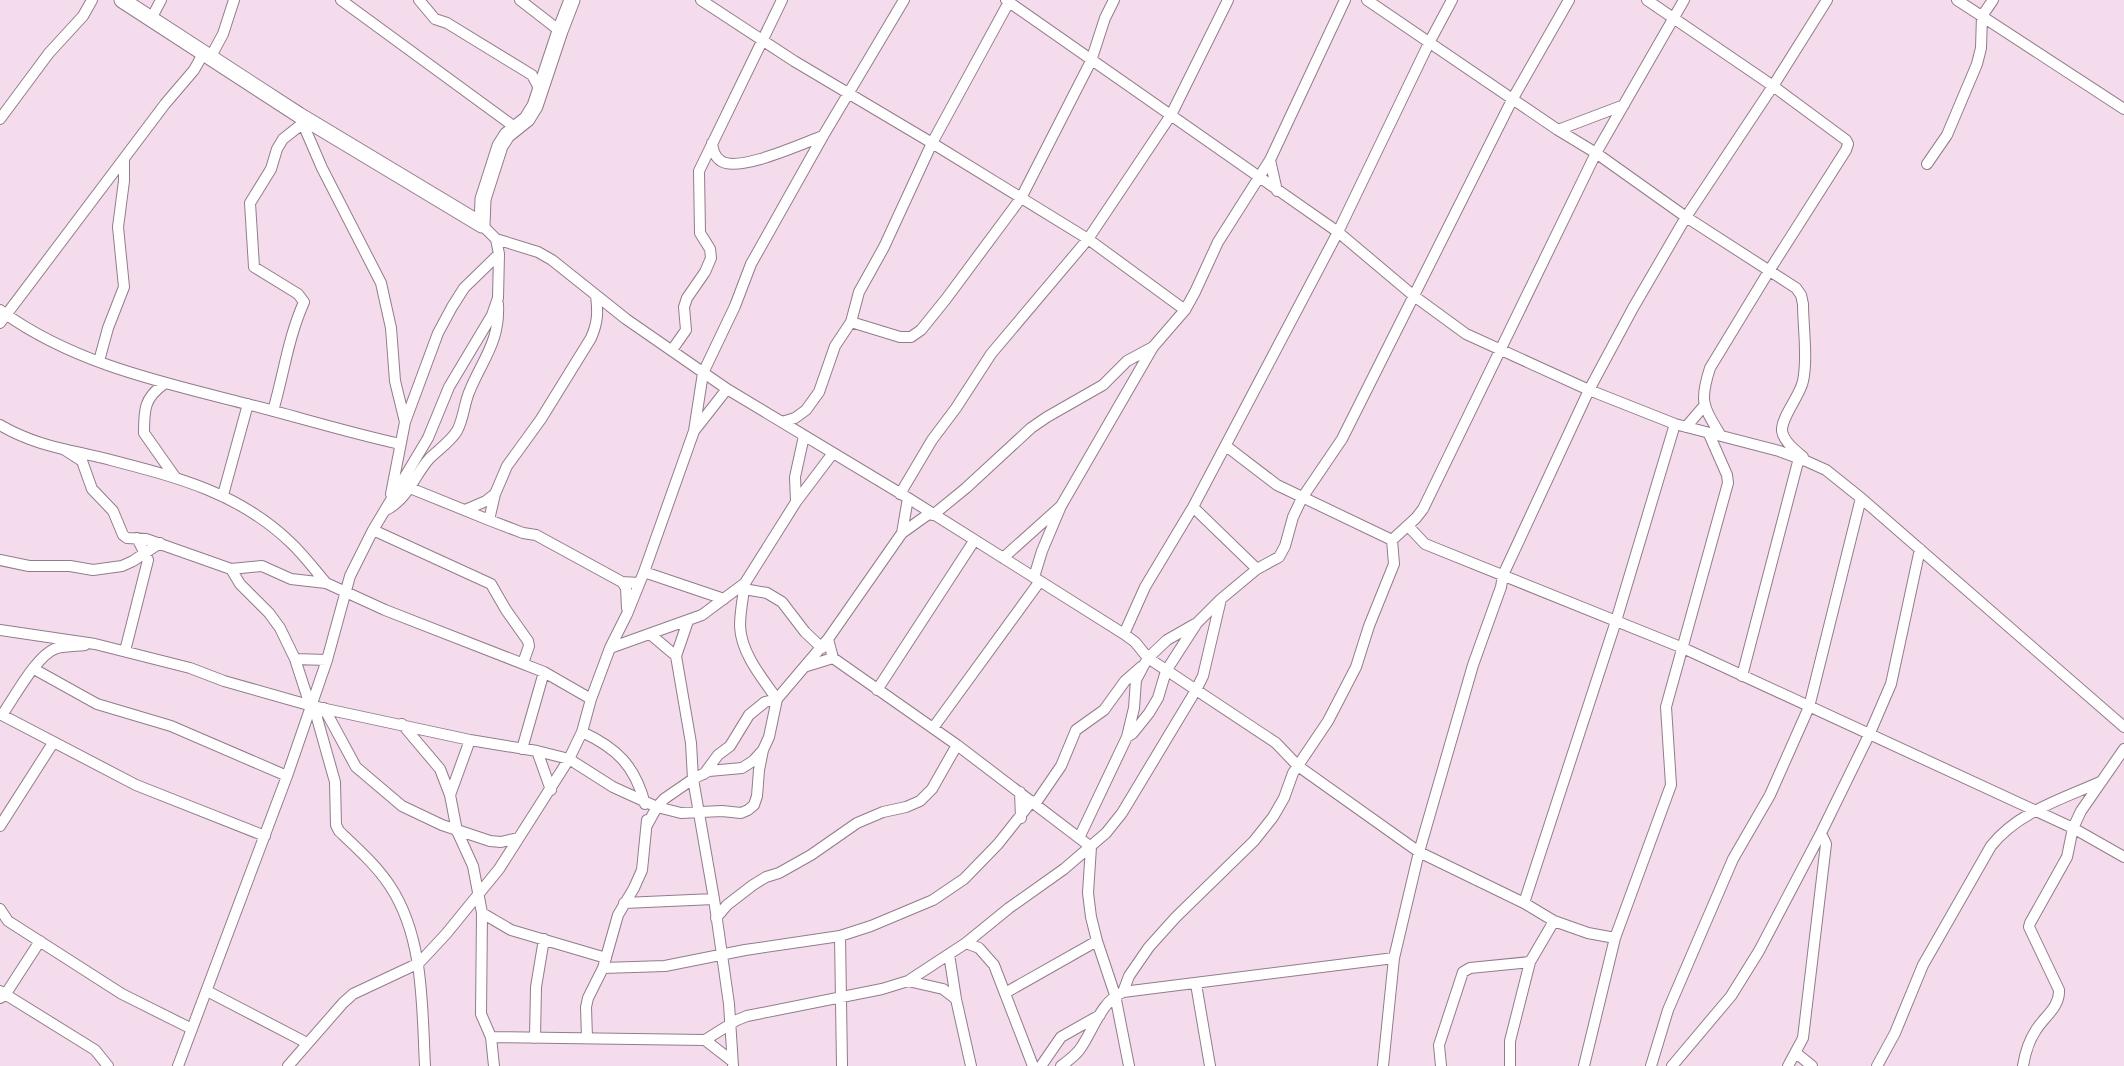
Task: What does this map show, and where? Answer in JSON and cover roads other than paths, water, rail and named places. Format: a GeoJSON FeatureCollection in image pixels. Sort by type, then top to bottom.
{"type":"FeatureCollection","features":[{"type":"Feature","properties":{"kind":"street"},"geometry":{"type":"LineString","coordinates":[[1,116],[49,52],[83,16],[92,0]]}},
{"type":"Feature","properties":{"kind":"street"},"geometry":{"type":"LineString","coordinates":[[122,0],[300,119],[482,225],[496,239],[538,252],[568,272],[626,319],[728,389],[904,496],[1124,634],[1135,642],[1146,662],[1166,670],[1276,743],[1298,766],[1420,852],[1524,903],[1554,921],[1588,933],[1615,938]]}},
{"type":"Feature","properties":{"kind":"street"},"geometry":{"type":"LineString","coordinates":[[151,19],[161,0]]}},
{"type":"Feature","properties":{"kind":"street"},"geometry":{"type":"LineString","coordinates":[[0,324],[3,313],[124,160],[165,104],[207,56],[223,34],[234,0]]}},
{"type":"Feature","properties":{"kind":"street"},"geometry":{"type":"LineString","coordinates":[[341,0],[516,128]]}},
{"type":"Feature","properties":{"kind":"street"},"geometry":{"type":"LineString","coordinates":[[419,0],[435,19],[447,23],[532,75],[540,90]]}},
{"type":"Feature","properties":{"kind":"street"},"geometry":{"type":"LineString","coordinates":[[520,0],[560,31]]}},
{"type":"Feature","properties":{"kind":"street"},"geometry":{"type":"LineString","coordinates":[[482,225],[482,199],[500,146],[507,135],[527,119],[540,90],[572,0]]}},
{"type":"Feature","properties":{"kind":"street"},"geometry":{"type":"LineString","coordinates":[[701,0],[849,94],[932,143],[1088,240],[1175,302],[1182,313]]}},
{"type":"Feature","properties":{"kind":"street"},"geometry":{"type":"LineString","coordinates":[[672,350],[686,330],[684,307],[687,298],[705,272],[711,258],[710,249],[700,233],[698,223],[701,202],[698,176],[712,143],[782,0]]}},
{"type":"Feature","properties":{"kind":"street"},"geometry":{"type":"LineString","coordinates":[[288,1066],[343,1002],[353,994],[419,963],[446,934],[499,869],[551,790],[569,759],[582,732],[591,699],[610,648],[627,614],[644,572],[694,431],[704,373],[735,306],[751,264],[823,136],[904,0]]}},
{"type":"Feature","properties":{"kind":"street"},"geometry":{"type":"LineString","coordinates":[[851,322],[900,337],[911,337],[921,330],[969,270],[1020,198],[1091,61],[1105,18],[1114,0]]}},
{"type":"Feature","properties":{"kind":"street"},"geometry":{"type":"LineString","coordinates":[[902,533],[904,496],[932,440],[956,408],[991,354],[1088,240],[1171,115],[1228,0]]}},
{"type":"Feature","properties":{"kind":"street"},"geometry":{"type":"LineString","coordinates":[[933,728],[1037,579],[1042,551],[1061,506],[1153,347],[1182,313],[1195,292],[1218,242],[1260,178],[1270,160],[1345,0]]}},
{"type":"Feature","properties":{"kind":"street"},"geometry":{"type":"LineString","coordinates":[[1368,0],[1512,100],[1596,153],[1686,216],[1796,288],[1800,295],[1802,304],[1804,378],[1799,393],[1782,425],[1782,433],[1786,441],[1802,459]]}},
{"type":"Feature","properties":{"kind":"street"},"geometry":{"type":"LineString","coordinates":[[1124,634],[1146,587],[1193,508],[1338,232],[1429,43],[1452,0]]}},
{"type":"Feature","properties":{"kind":"street"},"geometry":{"type":"LineString","coordinates":[[1127,736],[1133,733],[1149,713],[1158,698],[1166,670],[1197,623],[1221,599],[1257,569],[1278,557],[1285,546],[1292,517],[1302,498],[1342,439],[1512,100],[1569,0]]}},
{"type":"Feature","properties":{"kind":"street"},"geometry":{"type":"LineString","coordinates":[[1647,0],[1773,86],[1846,140],[1848,144],[1846,150],[1769,270],[1710,368],[1704,385],[1704,406],[1721,436]]}},
{"type":"Feature","properties":{"kind":"street"},"geometry":{"type":"LineString","coordinates":[[1392,540],[1408,526],[1423,509],[1596,153],[1684,0]]}},
{"type":"Feature","properties":{"kind":"street"},"geometry":{"type":"LineString","coordinates":[[1383,1066],[1394,958],[1420,852],[1458,713],[1473,665],[1501,587],[1503,575],[1589,390],[1686,216],[1773,86],[1827,0]]}},
{"type":"Feature","properties":{"kind":"street"},"geometry":{"type":"LineString","coordinates":[[1957,0],[2124,109]]}},
{"type":"Feature","properties":{"kind":"street"},"geometry":{"type":"LineString","coordinates":[[1927,164],[1947,135],[1977,64],[1981,48],[1982,16],[1993,0]]}},
{"type":"Feature","properties":{"kind":"street"},"geometry":{"type":"LineString","coordinates":[[782,422],[795,418],[806,410],[819,392],[835,346],[851,322],[859,292],[884,247],[932,143],[1008,1],[1091,61],[1338,232],[1414,296],[1466,334],[1500,351],[1589,390],[1675,424],[1802,459],[1826,470],[1861,498],[2124,727]]}},
{"type":"Feature","properties":{"kind":"street"},"geometry":{"type":"LineString","coordinates":[[1558,130],[1624,104]]}},
{"type":"Feature","properties":{"kind":"street"},"geometry":{"type":"LineString","coordinates":[[273,410],[283,376],[290,337],[304,302],[298,294],[254,267],[250,207],[254,195],[271,169],[277,149],[283,139],[300,119]]}},
{"type":"Feature","properties":{"kind":"street"},"geometry":{"type":"LineString","coordinates":[[300,119],[322,168],[381,283],[391,328],[395,381],[405,422]]}},
{"type":"Feature","properties":{"kind":"street"},"geometry":{"type":"LineString","coordinates":[[712,143],[713,152],[716,157],[722,162],[736,164],[760,160],[823,136]]}},
{"type":"Feature","properties":{"kind":"street"},"geometry":{"type":"LineString","coordinates":[[99,361],[108,328],[124,287],[118,227],[123,188],[124,160]]}},
{"type":"Feature","properties":{"kind":"street"},"geometry":{"type":"LineString","coordinates":[[1270,160],[1277,191]]}},
{"type":"Feature","properties":{"kind":"street"},"geometry":{"type":"LineString","coordinates":[[387,506],[393,506],[410,488],[429,460],[456,432],[460,424],[470,390],[491,349],[499,317],[498,298],[500,254],[496,239]]}},
{"type":"Feature","properties":{"kind":"street"},"geometry":{"type":"LineString","coordinates":[[387,506],[405,422],[427,358],[452,307],[464,288],[500,254]]}},
{"type":"Feature","properties":{"kind":"street"},"geometry":{"type":"LineString","coordinates":[[489,520],[495,494],[507,466],[541,419],[597,324],[598,312],[596,295]]}},
{"type":"Feature","properties":{"kind":"street"},"geometry":{"type":"LineString","coordinates":[[178,1066],[287,776],[317,706],[345,591],[358,557],[428,438],[449,386],[481,337],[492,315],[498,298]]}},
{"type":"Feature","properties":{"kind":"street"},"geometry":{"type":"LineString","coordinates":[[3,313],[33,332],[99,361],[164,384],[273,410],[353,434],[400,444]]}},
{"type":"Feature","properties":{"kind":"street"},"geometry":{"type":"LineString","coordinates":[[0,630],[95,644],[190,668],[224,681],[317,706],[470,740],[537,751],[569,759],[613,787],[657,807],[681,813],[722,811],[741,813],[754,805],[758,796],[759,770],[763,750],[769,737],[777,699],[822,648],[902,533],[932,514],[966,488],[1031,428],[1047,417],[1103,385],[1127,361],[1153,347]]}},
{"type":"Feature","properties":{"kind":"street"},"geometry":{"type":"LineString","coordinates":[[164,384],[152,392],[148,399],[144,433],[174,477]]}},
{"type":"Feature","properties":{"kind":"street"},"geometry":{"type":"LineString","coordinates":[[694,431],[728,389]]}},
{"type":"Feature","properties":{"kind":"street"},"geometry":{"type":"LineString","coordinates":[[224,495],[248,404]]}},
{"type":"Feature","properties":{"kind":"street"},"geometry":{"type":"LineString","coordinates":[[1686,427],[1704,406]]}},
{"type":"Feature","properties":{"kind":"street"},"geometry":{"type":"LineString","coordinates":[[0,424],[29,440],[174,477],[224,495],[237,502],[284,536],[326,583]]}},
{"type":"Feature","properties":{"kind":"street"},"geometry":{"type":"LineString","coordinates":[[1524,903],[1616,621],[1675,424]]}},
{"type":"Feature","properties":{"kind":"street"},"geometry":{"type":"LineString","coordinates":[[1584,1066],[1615,938],[1671,785],[1666,708],[1728,483],[1727,475],[1709,434]]}},
{"type":"Feature","properties":{"kind":"street"},"geometry":{"type":"LineString","coordinates":[[796,502],[795,477],[804,436]]}},
{"type":"Feature","properties":{"kind":"street"},"geometry":{"type":"LineString","coordinates":[[1226,446],[1277,485],[1392,540]]}},
{"type":"Feature","properties":{"kind":"street"},"geometry":{"type":"LineString","coordinates":[[65,450],[82,461],[92,489],[112,511],[123,535],[127,538],[137,538],[160,543],[231,569],[262,566],[291,580],[326,583],[385,610],[544,672],[591,699]]}},
{"type":"Feature","properties":{"kind":"street"},"geometry":{"type":"LineString","coordinates":[[610,648],[702,615],[744,586],[796,502],[833,453]]}},
{"type":"Feature","properties":{"kind":"street"},"geometry":{"type":"LineString","coordinates":[[1742,676],[1802,459]]}},
{"type":"Feature","properties":{"kind":"street"},"geometry":{"type":"LineString","coordinates":[[410,488],[523,533],[536,535],[622,582],[639,583]]}},
{"type":"Feature","properties":{"kind":"street"},"geometry":{"type":"LineString","coordinates":[[465,510],[486,501],[495,494]]}},
{"type":"Feature","properties":{"kind":"street"},"geometry":{"type":"LineString","coordinates":[[1651,1066],[1668,1010],[1732,859],[1770,795],[1809,707],[1861,498]]}},
{"type":"Feature","properties":{"kind":"street"},"geometry":{"type":"LineString","coordinates":[[1003,558],[1050,514],[1061,506]]}},
{"type":"Feature","properties":{"kind":"street"},"geometry":{"type":"LineString","coordinates":[[1193,508],[1257,569]]}},
{"type":"Feature","properties":{"kind":"street"},"geometry":{"type":"LineString","coordinates":[[1408,526],[1425,544],[1683,648],[2073,828],[2124,857]]}},
{"type":"Feature","properties":{"kind":"street"},"geometry":{"type":"LineString","coordinates":[[373,530],[491,584],[506,610],[528,641],[529,646],[523,663]]}},
{"type":"Feature","properties":{"kind":"street"},"geometry":{"type":"LineString","coordinates":[[125,651],[148,560],[146,553],[137,538]]}},
{"type":"Feature","properties":{"kind":"street"},"geometry":{"type":"LineString","coordinates":[[1061,1066],[1079,1050],[1100,1015],[1119,994],[1129,976],[1149,948],[1176,917],[1254,841],[1273,817],[1284,798],[1298,766],[1328,721],[1356,667],[1369,626],[1394,564],[1392,540]]}},
{"type":"Feature","properties":{"kind":"street"},"geometry":{"type":"LineString","coordinates":[[877,690],[974,541]]}},
{"type":"Feature","properties":{"kind":"street"},"geometry":{"type":"LineString","coordinates":[[0,560],[29,566],[70,566],[93,570],[122,566],[133,562],[160,543]]}},
{"type":"Feature","properties":{"kind":"street"},"geometry":{"type":"LineString","coordinates":[[1672,1066],[1731,996],[1759,951],[1821,833],[1869,735],[1890,684],[1920,549]]}},
{"type":"Feature","properties":{"kind":"street"},"geometry":{"type":"LineString","coordinates":[[231,569],[240,584],[269,613],[280,628],[295,659],[307,696],[317,706],[350,757],[365,776],[402,806],[458,831],[490,841],[501,842],[518,838]]}},
{"type":"Feature","properties":{"kind":"street"},"geometry":{"type":"LineString","coordinates":[[644,572],[724,599]]}},
{"type":"Feature","properties":{"kind":"street"},"geometry":{"type":"LineString","coordinates":[[622,582],[626,588],[627,614]]}},
{"type":"Feature","properties":{"kind":"street"},"geometry":{"type":"LineString","coordinates":[[744,586],[767,593],[782,602],[805,632],[822,648]]}},
{"type":"Feature","properties":{"kind":"street"},"geometry":{"type":"LineString","coordinates":[[744,586],[740,625],[746,651],[777,699]]}},
{"type":"Feature","properties":{"kind":"street"},"geometry":{"type":"LineString","coordinates":[[491,1037],[705,1040],[730,1024],[747,1016],[882,989],[908,981],[966,943],[1009,908],[1091,847],[1106,833],[1122,813],[1203,676],[1221,599]]}},
{"type":"Feature","properties":{"kind":"street"},"geometry":{"type":"LineString","coordinates":[[688,621],[676,656],[690,743],[693,779],[714,899],[730,1024],[732,1064]]}},
{"type":"Feature","properties":{"kind":"street"},"geometry":{"type":"LineString","coordinates":[[603,968],[665,966],[745,950],[840,936],[871,926],[933,900],[949,890],[978,865],[1021,818],[1061,766],[1076,730],[1104,710],[1125,681],[1167,640],[1197,623]]}},
{"type":"Feature","properties":{"kind":"street"},"geometry":{"type":"LineString","coordinates":[[650,634],[676,656]]}},
{"type":"Feature","properties":{"kind":"street"},"geometry":{"type":"LineString","coordinates":[[828,639],[833,658],[957,745],[1034,802],[1091,847]]}},
{"type":"Feature","properties":{"kind":"street"},"geometry":{"type":"LineString","coordinates":[[95,644],[56,648],[48,654],[34,669],[1,715],[136,785],[265,836]]}},
{"type":"Feature","properties":{"kind":"street"},"geometry":{"type":"LineString","coordinates":[[807,666],[833,658]]}},
{"type":"Feature","properties":{"kind":"street"},"geometry":{"type":"LineString","coordinates":[[295,659],[327,660]]}},
{"type":"Feature","properties":{"kind":"street"},"geometry":{"type":"LineString","coordinates":[[1078,838],[1127,736],[1134,708],[1136,680],[1146,662]]}},
{"type":"Feature","properties":{"kind":"street"},"geometry":{"type":"LineString","coordinates":[[34,669],[97,704],[171,726],[287,776]]}},
{"type":"Feature","properties":{"kind":"street"},"geometry":{"type":"LineString","coordinates":[[522,749],[544,672]]}},
{"type":"Feature","properties":{"kind":"street"},"geometry":{"type":"LineString","coordinates":[[704,774],[718,755],[730,746],[749,714],[765,702],[777,699]]}},
{"type":"Feature","properties":{"kind":"street"},"geometry":{"type":"LineString","coordinates":[[317,706],[317,718],[335,782],[336,825],[339,831],[391,887],[414,944],[419,963],[426,1066]]}},
{"type":"Feature","properties":{"kind":"street"},"geometry":{"type":"LineString","coordinates":[[402,724],[440,769],[450,795],[458,831],[473,866],[482,913],[481,1009],[491,1037],[494,1066]]}},
{"type":"Feature","properties":{"kind":"street"},"geometry":{"type":"LineString","coordinates":[[582,732],[608,745],[623,759],[634,775],[644,801],[647,825],[642,870],[634,888],[618,915],[603,968],[588,998],[586,1007],[587,1038]]}},
{"type":"Feature","properties":{"kind":"street"},"geometry":{"type":"LineString","coordinates":[[450,795],[470,740]]}},
{"type":"Feature","properties":{"kind":"street"},"geometry":{"type":"LineString","coordinates":[[0,826],[53,743]]}},
{"type":"Feature","properties":{"kind":"street"},"geometry":{"type":"LineString","coordinates":[[716,918],[727,904],[753,885],[766,877],[779,873],[811,855],[858,823],[884,812],[906,807],[920,801],[932,789],[957,745]]}},
{"type":"Feature","properties":{"kind":"street"},"geometry":{"type":"LineString","coordinates":[[2023,1066],[2029,1042],[2036,1029],[2056,1004],[2060,996],[2059,990],[2029,928],[2030,923],[2067,857],[2073,828],[2086,802],[2124,749]]}},
{"type":"Feature","properties":{"kind":"street"},"geometry":{"type":"LineString","coordinates":[[647,825],[657,807],[664,799],[693,779],[709,772],[742,768],[753,762],[763,750]]}},
{"type":"Feature","properties":{"kind":"street"},"geometry":{"type":"LineString","coordinates":[[537,751],[551,790]]}},
{"type":"Feature","properties":{"kind":"street"},"geometry":{"type":"LineString","coordinates":[[1877,1066],[1895,1033],[1923,965],[1991,846],[2000,834],[2015,822],[2100,782]]}},
{"type":"Feature","properties":{"kind":"street"},"geometry":{"type":"LineString","coordinates":[[1020,792],[1021,818]]}},
{"type":"Feature","properties":{"kind":"street"},"geometry":{"type":"LineString","coordinates":[[1788,1066],[1803,1038],[1826,844],[1821,833]]}},
{"type":"Feature","properties":{"kind":"street"},"geometry":{"type":"LineString","coordinates":[[1091,847],[1088,893],[1097,941],[1119,994],[1129,1066]]}},
{"type":"Feature","properties":{"kind":"street"},"geometry":{"type":"LineString","coordinates":[[624,903],[714,899]]}},
{"type":"Feature","properties":{"kind":"street"},"geometry":{"type":"LineString","coordinates":[[0,909],[8,920],[122,994],[192,1029]]}},
{"type":"Feature","properties":{"kind":"street"},"geometry":{"type":"LineString","coordinates":[[482,913],[506,928],[606,958]]}},
{"type":"Feature","properties":{"kind":"street"},"geometry":{"type":"LineString","coordinates":[[1510,1066],[1510,1041],[1530,962],[1554,921]]}},
{"type":"Feature","properties":{"kind":"street"},"geometry":{"type":"LineString","coordinates":[[840,936],[842,1066]]}},
{"type":"Feature","properties":{"kind":"street"},"geometry":{"type":"LineString","coordinates":[[535,1038],[536,986],[544,940]]}},
{"type":"Feature","properties":{"kind":"street"},"geometry":{"type":"LineString","coordinates":[[40,941],[2,994],[95,1050],[108,1066]]}},
{"type":"Feature","properties":{"kind":"street"},"geometry":{"type":"LineString","coordinates":[[1005,992],[1097,941]]}},
{"type":"Feature","properties":{"kind":"street"},"geometry":{"type":"LineString","coordinates":[[966,943],[979,948],[989,958],[1005,992],[1033,1066]]}},
{"type":"Feature","properties":{"kind":"street"},"geometry":{"type":"LineString","coordinates":[[949,954],[956,999],[971,1066]]}},
{"type":"Feature","properties":{"kind":"street"},"geometry":{"type":"LineString","coordinates":[[1119,994],[1394,958]]}},
{"type":"Feature","properties":{"kind":"street"},"geometry":{"type":"LineString","coordinates":[[1441,1066],[1439,1045],[1463,972],[1470,968],[1530,962]]}},
{"type":"Feature","properties":{"kind":"street"},"geometry":{"type":"LineString","coordinates":[[908,981],[943,989],[956,999]]}},
{"type":"Feature","properties":{"kind":"street"},"geometry":{"type":"LineString","coordinates":[[1196,984],[1210,1066]]}},
{"type":"Feature","properties":{"kind":"street"},"geometry":{"type":"LineString","coordinates":[[207,991],[307,1043]]}},
{"type":"Feature","properties":{"kind":"street"},"geometry":{"type":"LineString","coordinates":[[1041,1066],[1061,1037],[1100,1015]]}},
{"type":"Feature","properties":{"kind":"street"},"geometry":{"type":"LineString","coordinates":[[705,1040],[732,1064]]}},
{"type":"Feature","properties":{"kind":"street"},"geometry":{"type":"LineString","coordinates":[[1796,1053],[1812,1066]]}}]}
